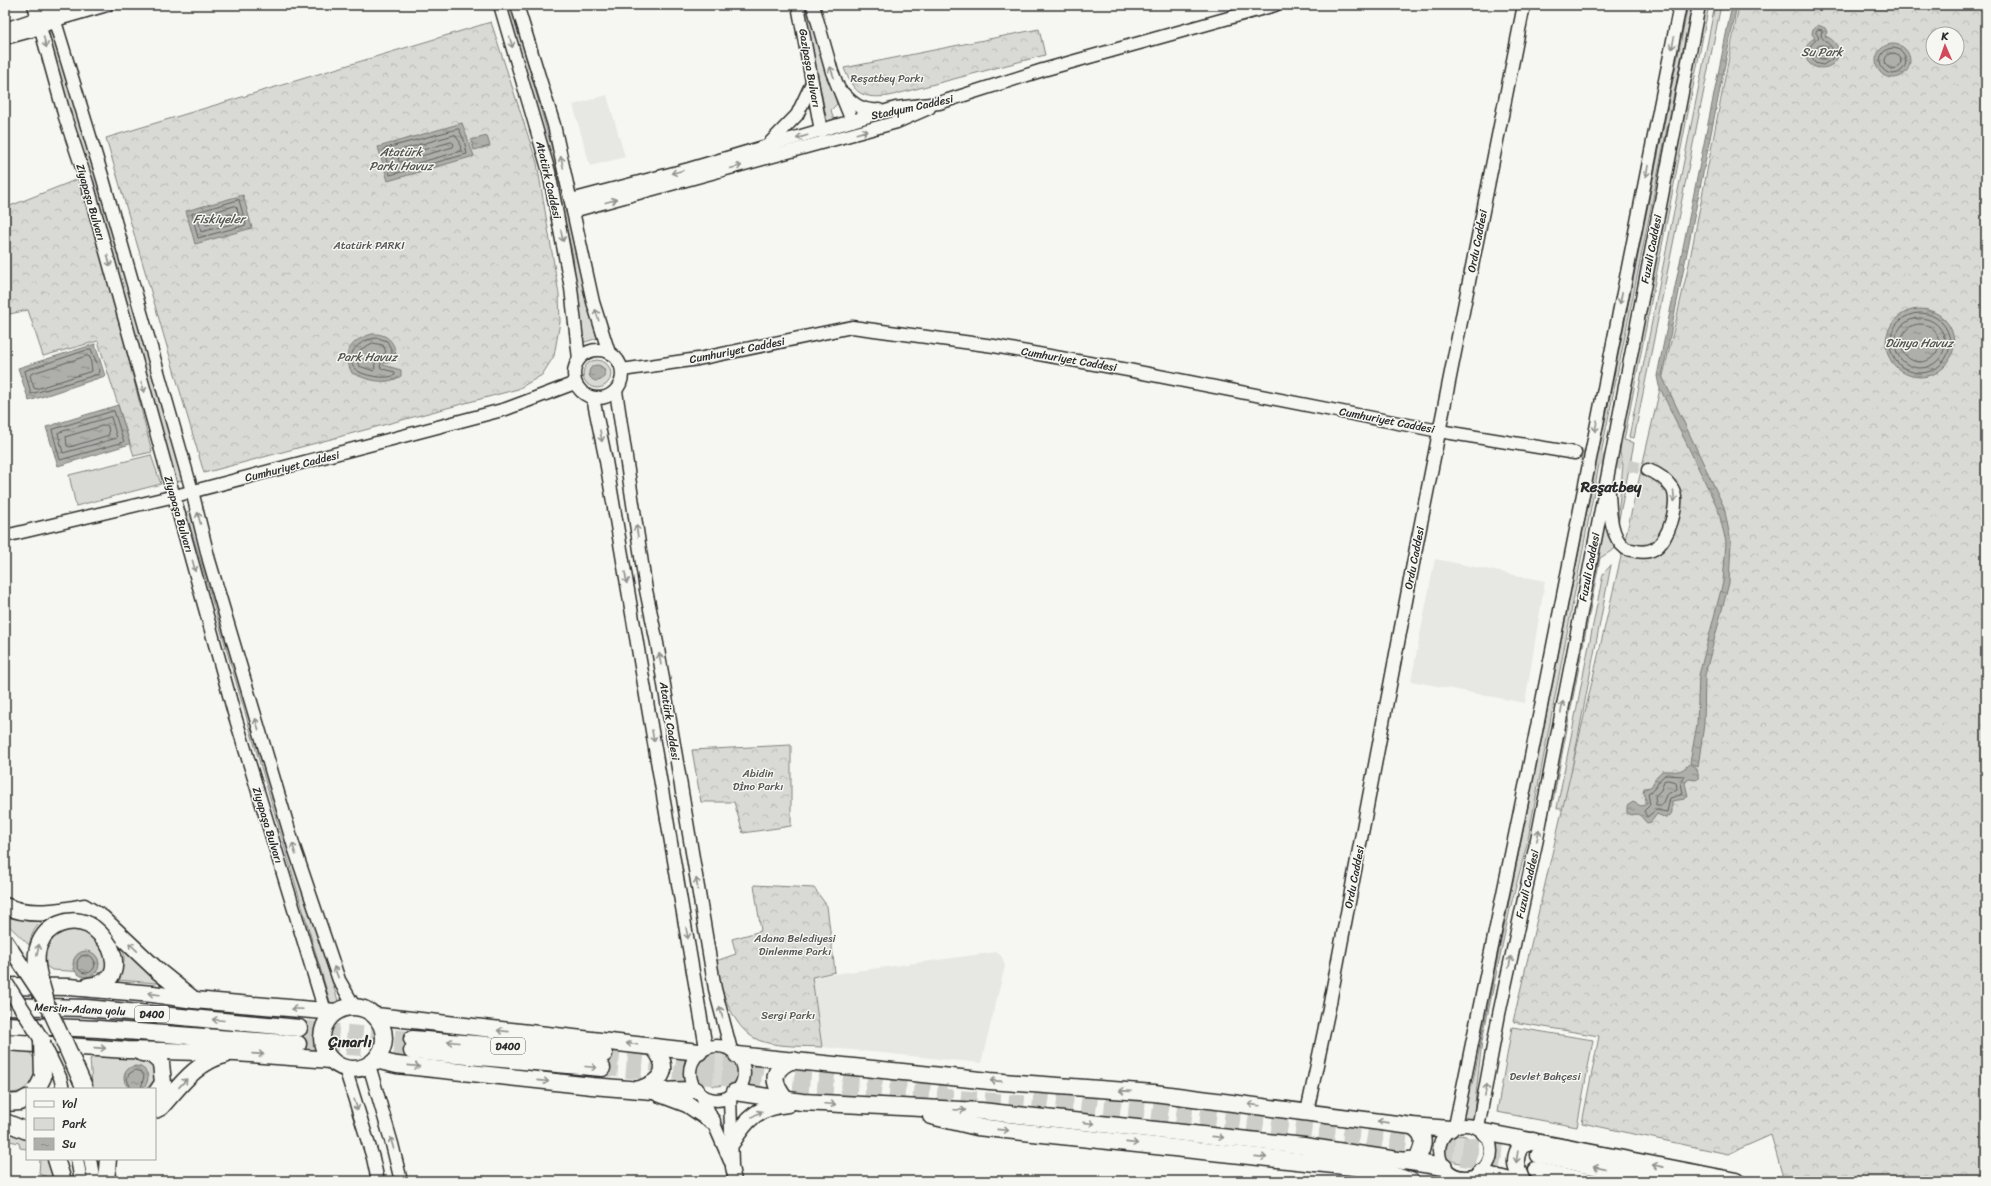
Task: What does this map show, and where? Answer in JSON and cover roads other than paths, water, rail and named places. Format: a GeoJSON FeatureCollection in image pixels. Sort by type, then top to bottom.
{"type":"FeatureCollection","features":[{"type":"Feature","properties":{"kind":"highway"},"geometry":{"type":"LineString","coordinates":[[5,906],[26,912],[66,910],[84,907],[102,918],[158,971],[194,1000]]}},
{"type":"Feature","properties":{"kind":"highway"},"geometry":{"type":"LineString","coordinates":[[5,986],[69,987],[93,986],[107,981],[114,972],[115,959],[110,947],[102,936],[89,925],[73,921],[58,924],[46,933],[38,945],[36,962],[46,1002]]}},
{"type":"Feature","properties":{"kind":"highway"},"geometry":{"type":"LineString","coordinates":[[69,987],[153,994],[329,1015],[346,1007],[354,1006],[362,1008],[376,1016],[381,1022],[385,1038],[384,1046],[372,1063]]}},
{"type":"Feature","properties":{"kind":"highway","name":"Mersin-Adana yolu"},"geometry":{"type":"LineString","coordinates":[[5,1006],[86,1008],[299,1036],[5,1026]]}},
{"type":"Feature","properties":{"kind":"highway"},"geometry":{"type":"LineString","coordinates":[[329,1015],[323,1029],[322,1041],[326,1053],[331,1060],[345,1068],[361,1068],[372,1063],[397,1064],[584,1086],[699,1093]]}},
{"type":"Feature","properties":{"kind":"highway"},"geometry":{"type":"LineString","coordinates":[[376,1016],[653,1047],[702,1050]]}},
{"type":"Feature","properties":{"kind":"highway"},"geometry":{"type":"LineString","coordinates":[[37,1088],[43,1077],[42,1040]]}},
{"type":"Feature","properties":{"kind":"highway"},"geometry":{"type":"LineString","coordinates":[[64,1041],[85,1088]]}},
{"type":"Feature","properties":{"kind":"highway"},"geometry":{"type":"LineString","coordinates":[[5,1042],[127,1050],[236,1053],[331,1060]]}},
{"type":"Feature","properties":{"kind":"highway","name":"D400"},"geometry":{"type":"LineString","coordinates":[[412,1045],[603,1061]]}},
{"type":"Feature","properties":{"kind":"highway"},"geometry":{"type":"LineString","coordinates":[[646,1090],[657,1082],[663,1069],[661,1058],[653,1047]]}},
{"type":"Feature","properties":{"kind":"highway"},"geometry":{"type":"LineString","coordinates":[[127,1050],[152,1055],[161,1063],[163,1083],[156,1094]]}},
{"type":"Feature","properties":{"kind":"highway"},"geometry":{"type":"LineString","coordinates":[[734,1052],[793,1060],[990,1081],[1154,1093],[1412,1126],[1452,1128]]}},
{"type":"Feature","properties":{"kind":"highway"},"geometry":{"type":"LineString","coordinates":[[156,1110],[161,1107],[196,1069],[216,1057],[236,1053]]}},
{"type":"Feature","properties":{"kind":"highway"},"geometry":{"type":"LineString","coordinates":[[786,1100],[776,1085],[776,1075],[783,1064],[793,1060]]}},
{"type":"Feature","properties":{"kind":"highway"},"geometry":{"type":"LineString","coordinates":[[646,1090],[687,1104],[712,1121]]}},
{"type":"Feature","properties":{"kind":"highway"},"geometry":{"type":"LineString","coordinates":[[733,1094],[802,1102],[896,1108],[981,1111],[1304,1146],[1398,1161],[1445,1173]]}},
{"type":"Feature","properties":{"kind":"highway"},"geometry":{"type":"LineString","coordinates":[[5,1103],[20,1102],[26,1099]]}},
{"type":"Feature","properties":{"kind":"highway"},"geometry":{"type":"LineString","coordinates":[[732,1142],[744,1123],[755,1113],[781,1104],[802,1102]]}},
{"type":"Feature","properties":{"kind":"highway"},"geometry":{"type":"LineString","coordinates":[[896,1108],[977,1127],[1353,1167],[1393,1175],[1411,1181]]}},
{"type":"Feature","properties":{"kind":"highway"},"geometry":{"type":"LineString","coordinates":[[5,1122],[26,1131]]}},
{"type":"Feature","properties":{"kind":"highway"},"geometry":{"type":"LineString","coordinates":[[1302,1161],[1366,1164],[1417,1159],[1423,1148],[1423,1136],[1412,1126]]}},
{"type":"Feature","properties":{"kind":"highway"},"geometry":{"type":"LineString","coordinates":[[1481,1130],[1586,1181]]}},
{"type":"Feature","properties":{"kind":"highway"},"geometry":{"type":"LineString","coordinates":[[1522,1181],[1516,1170],[1516,1156],[1522,1145],[1536,1156],[1665,1181]]}},
{"type":"Feature","properties":{"kind":"highway"},"geometry":{"type":"LineString","coordinates":[[1536,1156],[1737,1181]]}},
{"type":"Feature","properties":{"kind":"highway"},"geometry":{"type":"LineString","coordinates":[[56,1160],[63,1181]]}},
{"type":"Feature","properties":{"kind":"highway"},"geometry":{"type":"LineString","coordinates":[[106,1181],[108,1160]]}},
{"type":"Feature","properties":{"kind":"highway"},"geometry":{"type":"LineString","coordinates":[[1477,1176],[1510,1181]]}},
{"type":"Feature","properties":{"kind":"main road","name":"Ziyapaşa Bulvarı"},"geometry":{"type":"LineString","coordinates":[[34,5],[65,117],[87,183],[234,713],[329,1015]]}},
{"type":"Feature","properties":{"kind":"main road"},"geometry":{"type":"LineString","coordinates":[[5,38],[40,23],[52,13],[76,5]]}},
{"type":"Feature","properties":{"kind":"main road"},"geometry":{"type":"LineString","coordinates":[[52,13],[107,5]]}},
{"type":"Feature","properties":{"kind":"main road","name":"Atatürk Caddesi"},"geometry":{"type":"LineString","coordinates":[[500,5],[549,172],[571,288],[578,359]]}},
{"type":"Feature","properties":{"kind":"main road","name":"Atatürk Caddesi"},"geometry":{"type":"LineString","coordinates":[[517,5],[554,125],[593,302],[609,352]]}},
{"type":"Feature","properties":{"kind":"main road","name":"Gazipaşa Bulvarı"},"geometry":{"type":"LineString","coordinates":[[798,5],[821,131]]}},
{"type":"Feature","properties":{"kind":"main road","name":"Gazipaşa Bulvarı"},"geometry":{"type":"LineString","coordinates":[[813,5],[832,72],[852,121]]}},
{"type":"Feature","properties":{"kind":"main road","name":"Stadyum Caddesi"},"geometry":{"type":"LineString","coordinates":[[572,205],[896,108],[939,103],[1043,70],[1275,5]]}},
{"type":"Feature","properties":{"kind":"main road","name":"Ordu Caddesi"},"geometry":{"type":"LineString","coordinates":[[1307,1112],[1330,1003],[1439,431],[1524,5]]}},
{"type":"Feature","properties":{"kind":"main road","name":"Fuzuli Caddesi"},"geometry":{"type":"LineString","coordinates":[[1452,1128],[1526,782],[1680,5]]}},
{"type":"Feature","properties":{"kind":"main road","name":"Fuzuli Caddesi"},"geometry":{"type":"LineString","coordinates":[[1481,1130],[1499,1014],[1537,842],[1699,5]]}},
{"type":"Feature","properties":{"kind":"main road","name":"Ziyapaşa Bulvarı"},"geometry":{"type":"LineString","coordinates":[[52,13],[104,179],[192,491],[209,560],[298,861],[337,974],[354,1006]]}},
{"type":"Feature","properties":{"kind":"main road"},"geometry":{"type":"LineString","coordinates":[[5,29],[40,23]]}},
{"type":"Feature","properties":{"kind":"main road"},"geometry":{"type":"LineString","coordinates":[[765,147],[797,115],[812,83]]}},
{"type":"Feature","properties":{"kind":"main road"},"geometry":{"type":"LineString","coordinates":[[839,89],[860,108],[871,111],[896,108]]}},
{"type":"Feature","properties":{"kind":"main road"},"geometry":{"type":"LineString","coordinates":[[572,205],[897,122],[939,103]]}},
{"type":"Feature","properties":{"kind":"main road","name":"Cumhuriyet Caddesi"},"geometry":{"type":"LineString","coordinates":[[622,370],[698,359],[852,327],[994,346],[1128,370],[1439,431],[1575,453]]}},
{"type":"Feature","properties":{"kind":"main road"},"geometry":{"type":"LineString","coordinates":[[592,350],[609,352],[620,363],[622,370],[622,377],[616,391],[605,398],[585,396],[575,383],[574,370],[578,359],[592,350]]}},
{"type":"Feature","properties":{"kind":"main road","name":"Cumhuriyet Caddesi"},"geometry":{"type":"LineString","coordinates":[[5,536],[175,496],[506,409],[575,383]]}},
{"type":"Feature","properties":{"kind":"main road","name":"Atatürk Caddesi"},"geometry":{"type":"LineString","coordinates":[[616,391],[646,590],[657,643],[715,989],[734,1052]]}},
{"type":"Feature","properties":{"kind":"main road","name":"Atatürk Caddesi"},"geometry":{"type":"LineString","coordinates":[[593,398],[604,453],[702,1050]]}},
{"type":"Feature","properties":{"kind":"main road"},"geometry":{"type":"LineString","coordinates":[[1518,444],[1535,452],[1573,458],[1587,469]]}},
{"type":"Feature","properties":{"kind":"main road"},"geometry":{"type":"LineString","coordinates":[[1608,474],[1610,510],[1613,529],[1625,548],[1643,552],[1655,549],[1664,539],[1669,530],[1674,513],[1673,490],[1661,475],[1648,470]]}},
{"type":"Feature","properties":{"kind":"main road"},"geometry":{"type":"LineString","coordinates":[[5,940],[46,1002],[64,1041],[77,1088]]}},
{"type":"Feature","properties":{"kind":"main road"},"geometry":{"type":"LineString","coordinates":[[5,982],[42,1040],[60,1077],[63,1088]]}},
{"type":"Feature","properties":{"kind":"main road"},"geometry":{"type":"LineString","coordinates":[[732,1167],[733,1094],[743,1079],[744,1071],[734,1052],[714,1046],[702,1050],[690,1066],[692,1083],[699,1093],[712,1121],[732,1167],[735,1181]]}},
{"type":"Feature","properties":{"kind":"main road"},"geometry":{"type":"LineString","coordinates":[[372,1063],[401,1181]]}},
{"type":"Feature","properties":{"kind":"main road"},"geometry":{"type":"LineString","coordinates":[[345,1068],[373,1158],[378,1181]]}},
{"type":"Feature","properties":{"kind":"main road"},"geometry":{"type":"LineString","coordinates":[[699,1093],[710,1099],[719,1100],[733,1094]]}},
{"type":"Feature","properties":{"kind":"main road"},"geometry":{"type":"LineString","coordinates":[[1463,1124],[1481,1130],[1490,1142],[1491,1154],[1488,1165],[1477,1176],[1461,1177],[1445,1173],[1438,1150],[1442,1138],[1452,1128],[1463,1124]]}},
{"type":"Feature","properties":{"kind":"main road"},"geometry":{"type":"LineString","coordinates":[[77,1160],[81,1181]]}},
{"type":"Feature","properties":{"kind":"main road"},"geometry":{"type":"LineString","coordinates":[[90,1160],[94,1181]]}},
{"type":"Feature","properties":{"kind":"water"},"geometry":{"type":"Polygon","coordinates":[[[1732,5],[1737,5],[1662,376],[1724,507],[1731,542],[1729,583],[1705,675],[1704,724],[1698,767],[1690,763],[1697,724],[1699,675],[1723,582],[1726,542],[1718,509],[1659,386],[1657,376],[1732,5]]]}},
{"type":"Feature","properties":{"kind":"water","name":"Su Park"},"geometry":{"type":"Polygon","coordinates":[[[1818,25],[1825,28],[1827,32],[1825,36],[1833,41],[1838,49],[1838,57],[1834,63],[1828,67],[1822,68],[1815,67],[1809,63],[1806,58],[1807,46],[1810,41],[1815,38],[1812,34],[1813,29],[1818,25]]]}},
{"type":"Feature","properties":{"kind":"water"},"geometry":{"type":"Polygon","coordinates":[[[1893,44],[1905,49],[1910,61],[1905,73],[1893,78],[1881,73],[1876,61],[1881,49],[1893,44]]]}},
{"type":"Feature","properties":{"kind":"water","name":"Atatürk Parkı Havuz"},"geometry":{"type":"Polygon","coordinates":[[[462,123],[474,156],[388,181],[378,147],[462,123]]]}},
{"type":"Feature","properties":{"kind":"water"},"geometry":{"type":"Polygon","coordinates":[[[487,136],[490,146],[474,150],[471,140],[487,136]]]}},
{"type":"Feature","properties":{"kind":"water","name":"Fiskiyeler"},"geometry":{"type":"Polygon","coordinates":[[[243,195],[252,228],[195,244],[186,211],[243,195]]]}},
{"type":"Feature","properties":{"kind":"water","name":"Dünya Havuz"},"geometry":{"type":"Polygon","coordinates":[[[1920,309],[1933,312],[1944,319],[1951,330],[1954,343],[1951,356],[1944,367],[1933,374],[1920,377],[1907,374],[1896,367],[1889,356],[1886,343],[1889,330],[1896,319],[1907,312],[1920,309]]]}},
{"type":"Feature","properties":{"kind":"water","name":"Park Havuz"},"geometry":{"type":"Polygon","coordinates":[[[372,334],[387,337],[393,344],[396,359],[383,365],[401,370],[401,376],[389,381],[376,381],[352,373],[348,359],[350,348],[358,340],[372,334]]]}},
{"type":"Feature","properties":{"kind":"water"},"geometry":{"type":"Polygon","coordinates":[[[95,344],[105,376],[29,401],[18,368],[95,344]]]}},
{"type":"Feature","properties":{"kind":"water"},"geometry":{"type":"Polygon","coordinates":[[[597,365],[603,367],[605,373],[603,379],[597,381],[591,379],[589,373],[591,367],[597,365]]]}},
{"type":"Feature","properties":{"kind":"water"},"geometry":{"type":"Polygon","coordinates":[[[118,405],[130,444],[58,466],[46,427],[118,405]]]}},
{"type":"Feature","properties":{"kind":"water"},"geometry":{"type":"Polygon","coordinates":[[[1689,764],[1694,766],[1697,770],[1698,779],[1689,779],[1685,783],[1688,796],[1685,799],[1672,801],[1671,815],[1666,818],[1657,814],[1651,822],[1647,823],[1637,814],[1632,815],[1627,813],[1627,806],[1633,802],[1641,806],[1646,805],[1646,800],[1643,793],[1644,788],[1651,787],[1657,776],[1662,771],[1679,771],[1689,764]]]}},
{"type":"Feature","properties":{"kind":"water"},"geometry":{"type":"Polygon","coordinates":[[[86,951],[95,955],[99,964],[95,973],[86,977],[77,973],[73,964],[77,955],[86,951]]]}},
{"type":"Feature","properties":{"kind":"water"},"geometry":{"type":"Polygon","coordinates":[[[136,1066],[141,1067],[145,1069],[148,1078],[145,1087],[127,1087],[124,1078],[127,1069],[136,1066]]]}},
{"type":"Feature","properties":{"kind":"tunnel"},"geometry":{"type":"LineString","coordinates":[[1575,453],[1648,470]]}},
{"type":"Feature","properties":{"kind":"tunnel"},"geometry":{"type":"LineString","coordinates":[[299,1028],[412,1039]]}},
{"type":"Feature","properties":{"kind":"tunnel"},"geometry":{"type":"LineString","coordinates":[[298,1044],[412,1051]]}},
{"type":"Feature","properties":{"kind":"tunnel"},"geometry":{"type":"LineString","coordinates":[[604,1054],[947,1084]]}},
{"type":"Feature","properties":{"kind":"tunnel"},"geometry":{"type":"LineString","coordinates":[[602,1068],[1149,1114],[1369,1143],[1536,1170]]}},
{"type":"Feature","properties":{"kind":"tunnel"},"geometry":{"type":"LineString","coordinates":[[1034,1092],[1150,1102],[1539,1155]]}},
{"type":"Feature","properties":{"kind":"district","name":"Reşatbey"},"geometry":{"type":"Point","coordinates":[1611,487]}},
{"type":"Feature","properties":{"kind":"district","name":"Çınarlı"},"geometry":{"type":"Point","coordinates":[350,1042]}},
{"type":"Feature","properties":{"kind":"park label","name":"Reşatbey Parkı"},"geometry":{"type":"Point","coordinates":[887,78]}},
{"type":"Feature","properties":{"kind":"park label","name":"Atatürk PARKI"},"geometry":{"type":"Point","coordinates":[369,245]}},
{"type":"Feature","properties":{"kind":"park label","name":"Abidin Dİno Parkı"},"geometry":{"type":"Point","coordinates":[758,779]}},
{"type":"Feature","properties":{"kind":"park label","name":"Adana Belediyesi Dinlenme Parkı"},"geometry":{"type":"Point","coordinates":[795,944]}},
{"type":"Feature","properties":{"kind":"park label","name":"Sergi Parkı"},"geometry":{"type":"Point","coordinates":[788,1015]}},
{"type":"Feature","properties":{"kind":"park label","name":"Devlet Bahçesi"},"geometry":{"type":"Point","coordinates":[1545,1076]}}]}
